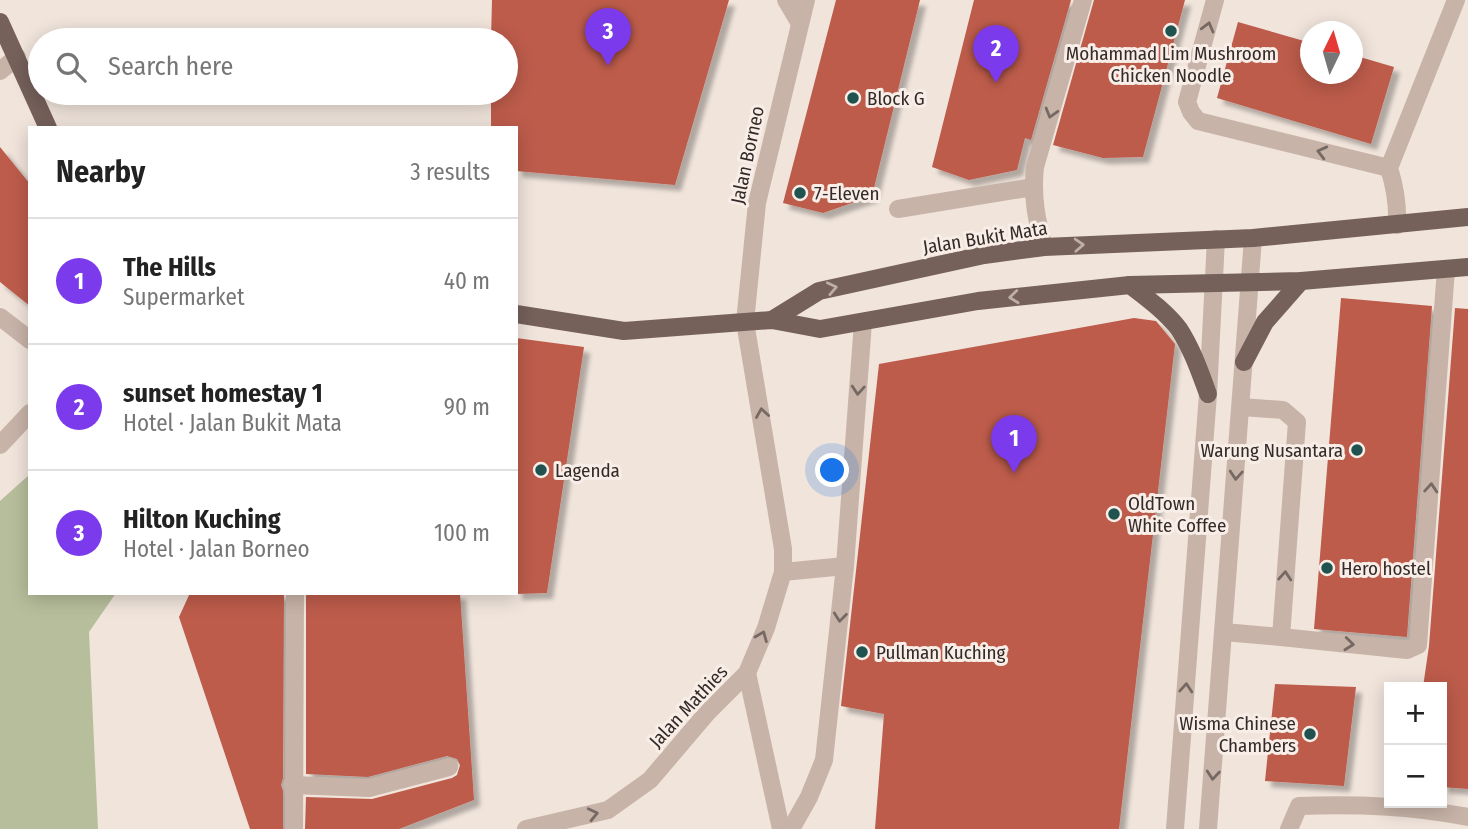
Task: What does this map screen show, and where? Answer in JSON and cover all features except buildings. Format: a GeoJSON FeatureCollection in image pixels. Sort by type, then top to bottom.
{"type":"FeatureCollection","features":[{"type":"Feature","properties":{"kind":"main road"},"geometry":{"type":"LineString","coordinates":[[0,22],[28,82]]}},
{"type":"Feature","properties":{"kind":"main road"},"geometry":{"type":"LineString","coordinates":[[38,105],[47,126]]}},
{"type":"Feature","properties":{"kind":"main road","name":"Jalan Bukit Mata"},"geometry":{"type":"LineString","coordinates":[[772,320],[819,291],[984,256],[1044,247],[1252,238],[1468,217]]}},
{"type":"Feature","properties":{"kind":"main road"},"geometry":{"type":"LineString","coordinates":[[518,314],[624,331],[772,320],[820,329],[978,301],[1130,285],[1301,281],[1468,267]]}},
{"type":"Feature","properties":{"kind":"main road"},"geometry":{"type":"LineString","coordinates":[[1244,362],[1265,322],[1301,281]]}},
{"type":"Feature","properties":{"kind":"main road"},"geometry":{"type":"LineString","coordinates":[[1130,285],[1158,307],[1178,328],[1198,366],[1208,394]]}},
{"type":"Feature","properties":{"kind":"street"},"geometry":{"type":"LineString","coordinates":[[786,0],[799,22]]}},
{"type":"Feature","properties":{"kind":"street","name":"Jalan Borneo"},"geometry":{"type":"LineString","coordinates":[[745,322],[757,203],[806,0]]}},
{"type":"Feature","properties":{"kind":"street"},"geometry":{"type":"LineString","coordinates":[[1044,247],[1032,187],[1035,167],[1083,0]]}},
{"type":"Feature","properties":{"kind":"street"},"geometry":{"type":"LineString","coordinates":[[1215,0],[1187,102],[1198,121],[1389,168]]}},
{"type":"Feature","properties":{"kind":"street"},"geometry":{"type":"LineString","coordinates":[[1397,225],[1398,210],[1389,168],[1456,0]]}},
{"type":"Feature","properties":{"kind":"street"},"geometry":{"type":"LineString","coordinates":[[0,71],[17,57]]}},
{"type":"Feature","properties":{"kind":"street"},"geometry":{"type":"LineString","coordinates":[[898,209],[1032,187]]}},
{"type":"Feature","properties":{"kind":"street"},"geometry":{"type":"LineString","coordinates":[[1208,829],[1252,238]]}},
{"type":"Feature","properties":{"kind":"street"},"geometry":{"type":"LineString","coordinates":[[1175,829],[1208,394],[1216,239]]}},
{"type":"Feature","properties":{"kind":"street"},"geometry":{"type":"LineString","coordinates":[[1224,632],[1407,650],[1418,645],[1447,269]]}},
{"type":"Feature","properties":{"kind":"street"},"geometry":{"type":"LineString","coordinates":[[0,317],[28,338]]}},
{"type":"Feature","properties":{"kind":"street","name":"Jalan Mathies"},"geometry":{"type":"LineString","coordinates":[[526,829],[608,810],[650,780],[706,713],[747,673],[766,628],[783,572],[783,549],[745,322]]}},
{"type":"Feature","properties":{"kind":"street"},"geometry":{"type":"LineString","coordinates":[[791,829],[809,797],[824,760],[845,566],[863,322]]}},
{"type":"Feature","properties":{"kind":"street"},"geometry":{"type":"LineString","coordinates":[[1241,407],[1283,410],[1297,422],[1281,637]]}},
{"type":"Feature","properties":{"kind":"street"},"geometry":{"type":"LineString","coordinates":[[0,444],[28,414]]}},
{"type":"Feature","properties":{"kind":"street"},"geometry":{"type":"LineString","coordinates":[[783,572],[845,566]]}},
{"type":"Feature","properties":{"kind":"street"},"geometry":{"type":"LineString","coordinates":[[294,829],[292,785],[295,595]]}},
{"type":"Feature","properties":{"kind":"street"},"geometry":{"type":"LineString","coordinates":[[747,673],[781,829]]}},
{"type":"Feature","properties":{"kind":"street"},"geometry":{"type":"LineString","coordinates":[[292,785],[369,788],[449,767]]}},
{"type":"Feature","properties":{"kind":"street"},"geometry":{"type":"LineString","coordinates":[[772,794],[789,800],[809,797]]}},
{"type":"Feature","properties":{"kind":"street"},"geometry":{"type":"LineString","coordinates":[[1289,829],[1299,806],[1358,804],[1422,808],[1468,817]]}},
{"type":"Feature","properties":{"kind":"green space"},"geometry":{"type":"Polygon","coordinates":[[[28,476],[28,595],[115,595],[89,632],[98,829],[0,829],[0,501],[28,476]]]}},
{"type":"Feature","properties":{"kind":"place","name":"Mohammad Lim Mushroom Chicken Noodle"},"geometry":{"type":"Point","coordinates":[1171,31]}},
{"type":"Feature","properties":{"kind":"place","name":"Hilton Kuching"},"geometry":{"type":"Point","coordinates":[608,66]}},
{"type":"Feature","properties":{"kind":"place","name":"sunset homestay 1"},"geometry":{"type":"Point","coordinates":[996,83]}},
{"type":"Feature","properties":{"kind":"place","name":"Block G"},"geometry":{"type":"Point","coordinates":[853,98]}},
{"type":"Feature","properties":{"kind":"place","name":"7-Eleven"},"geometry":{"type":"Point","coordinates":[800,193]}},
{"type":"Feature","properties":{"kind":"place","name":"Warung Nusantara"},"geometry":{"type":"Point","coordinates":[1357,450]}},
{"type":"Feature","properties":{"kind":"place","name":"Lagenda"},"geometry":{"type":"Point","coordinates":[541,470]}},
{"type":"Feature","properties":{"kind":"place","name":"The Hills"},"geometry":{"type":"Point","coordinates":[1014,473]}},
{"type":"Feature","properties":{"kind":"place","name":"OldTown White Coffee"},"geometry":{"type":"Point","coordinates":[1114,514]}},
{"type":"Feature","properties":{"kind":"place","name":"Hero hostel"},"geometry":{"type":"Point","coordinates":[1327,568]}},
{"type":"Feature","properties":{"kind":"place","name":"Pullman Kuching"},"geometry":{"type":"Point","coordinates":[862,652]}},
{"type":"Feature","properties":{"kind":"place","name":"Wisma Chinese Chambers"},"geometry":{"type":"Point","coordinates":[1310,734]}}]}
